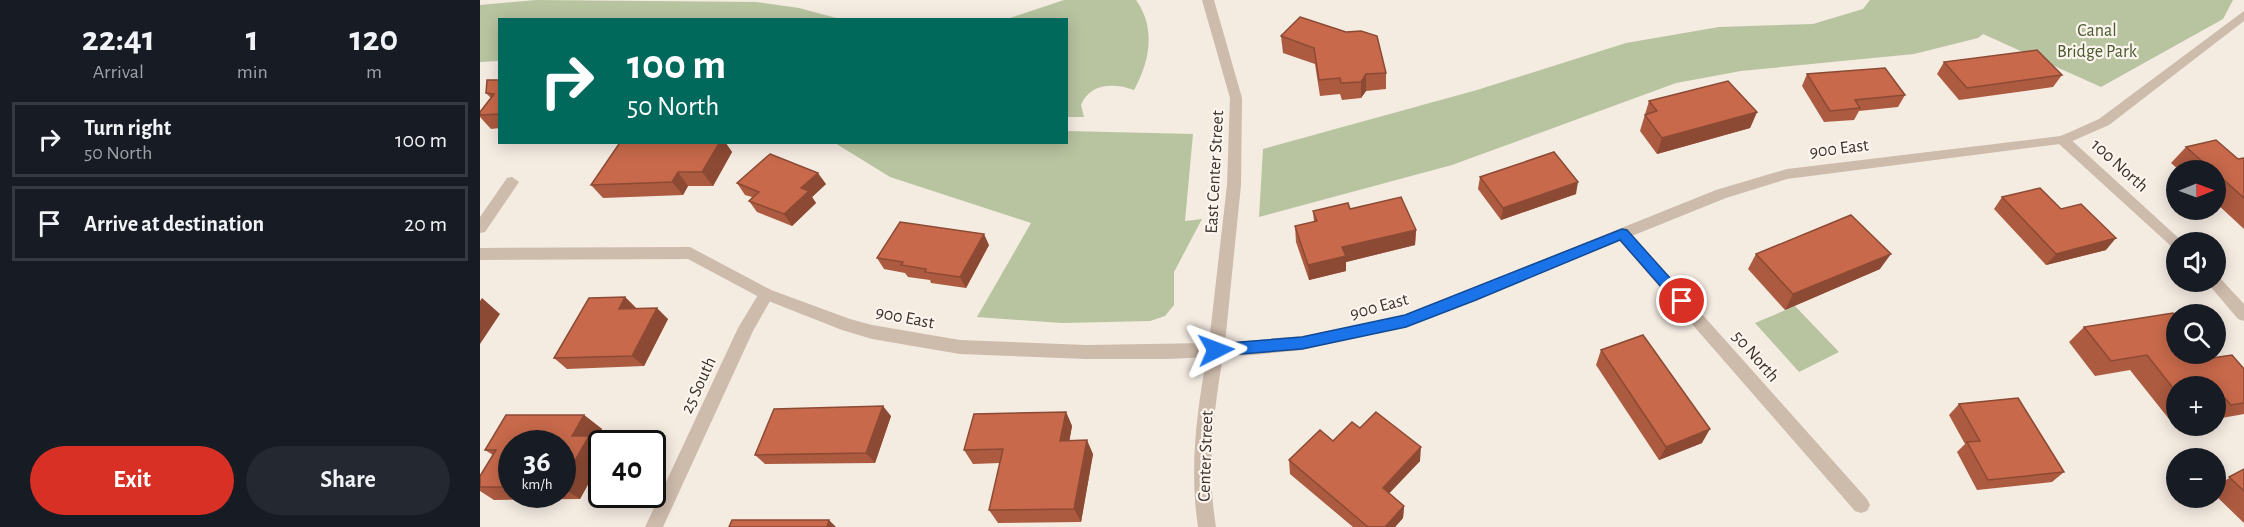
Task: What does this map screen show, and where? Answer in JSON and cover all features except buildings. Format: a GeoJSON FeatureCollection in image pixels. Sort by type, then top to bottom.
{"type":"FeatureCollection","features":[{"type":"Feature","properties":{"kind":"street","name":"East Center Street"},"geometry":{"type":"LineString","coordinates":[[1208,0],[1236,98],[1233,185],[1216,350]]}},
{"type":"Feature","properties":{"kind":"street","name":"900 East"},"geometry":{"type":"LineString","coordinates":[[480,254],[690,253],[766,294],[872,332],[960,347],[1086,352],[1216,350],[1302,343],[1406,321],[1722,194],[1787,174],[2063,140],[2104,122],[2243,19]]}},
{"type":"Feature","properties":{"kind":"street","name":"100 North"},"geometry":{"type":"LineString","coordinates":[[2063,140],[2166,233]]}},
{"type":"Feature","properties":{"kind":"street"},"geometry":{"type":"LineString","coordinates":[[480,228],[512,182]]}},
{"type":"Feature","properties":{"kind":"street","name":"50 North"},"geometry":{"type":"LineString","coordinates":[[1622,234],[1861,505]]}},
{"type":"Feature","properties":{"kind":"street"},"geometry":{"type":"LineString","coordinates":[[2223,292],[2244,315]]}},
{"type":"Feature","properties":{"kind":"street","name":"25 South"},"geometry":{"type":"LineString","coordinates":[[654,527],[746,328],[766,294]]}},
{"type":"Feature","properties":{"kind":"street","name":"Center Street"},"geometry":{"type":"LineString","coordinates":[[1207,527],[1201,498],[1204,420],[1216,350]]}},
{"type":"Feature","properties":{"kind":"green space"},"geometry":{"type":"Polygon","coordinates":[[[536,0],[756,2],[799,8],[836,18],[498,18],[498,61],[480,62],[480,5],[536,0]]]}},
{"type":"Feature","properties":{"kind":"green space"},"geometry":{"type":"Polygon","coordinates":[[[1064,0],[1136,0],[1146,22],[1148,33],[1147,56],[1140,79],[1134,90],[1111,86],[1090,92],[1081,105],[1084,117],[1068,117],[1068,18],[1010,18],[1064,0]]]}},
{"type":"Feature","properties":{"kind":"green space","name":"Canal Bridge Park"},"geometry":{"type":"Polygon","coordinates":[[[1870,0],[2233,0],[2223,19],[2101,87],[1983,34],[1978,38],[1914,54],[1741,71],[1676,83],[1452,165],[1259,217],[1263,149],[1477,90],[1626,43],[1719,27],[1813,24],[1863,9],[1870,0]]]}},
{"type":"Feature","properties":{"kind":"green space"},"geometry":{"type":"Polygon","coordinates":[[[1068,131],[1193,134],[1185,221],[1202,219],[1174,272],[1174,305],[1165,316],[1150,321],[1062,323],[977,317],[1031,223],[890,177],[837,144],[1068,144],[1068,131]]]}},
{"type":"Feature","properties":{"kind":"green space"},"geometry":{"type":"Polygon","coordinates":[[[1795,306],[1839,352],[1799,372],[1755,323],[1795,306]]]}},
{"type":"Feature","properties":{"kind":"route"},"geometry":{"type":"LineString","coordinates":[[1216,350],[1302,343],[1406,321],[1622,234],[1682,301]]}}]}
